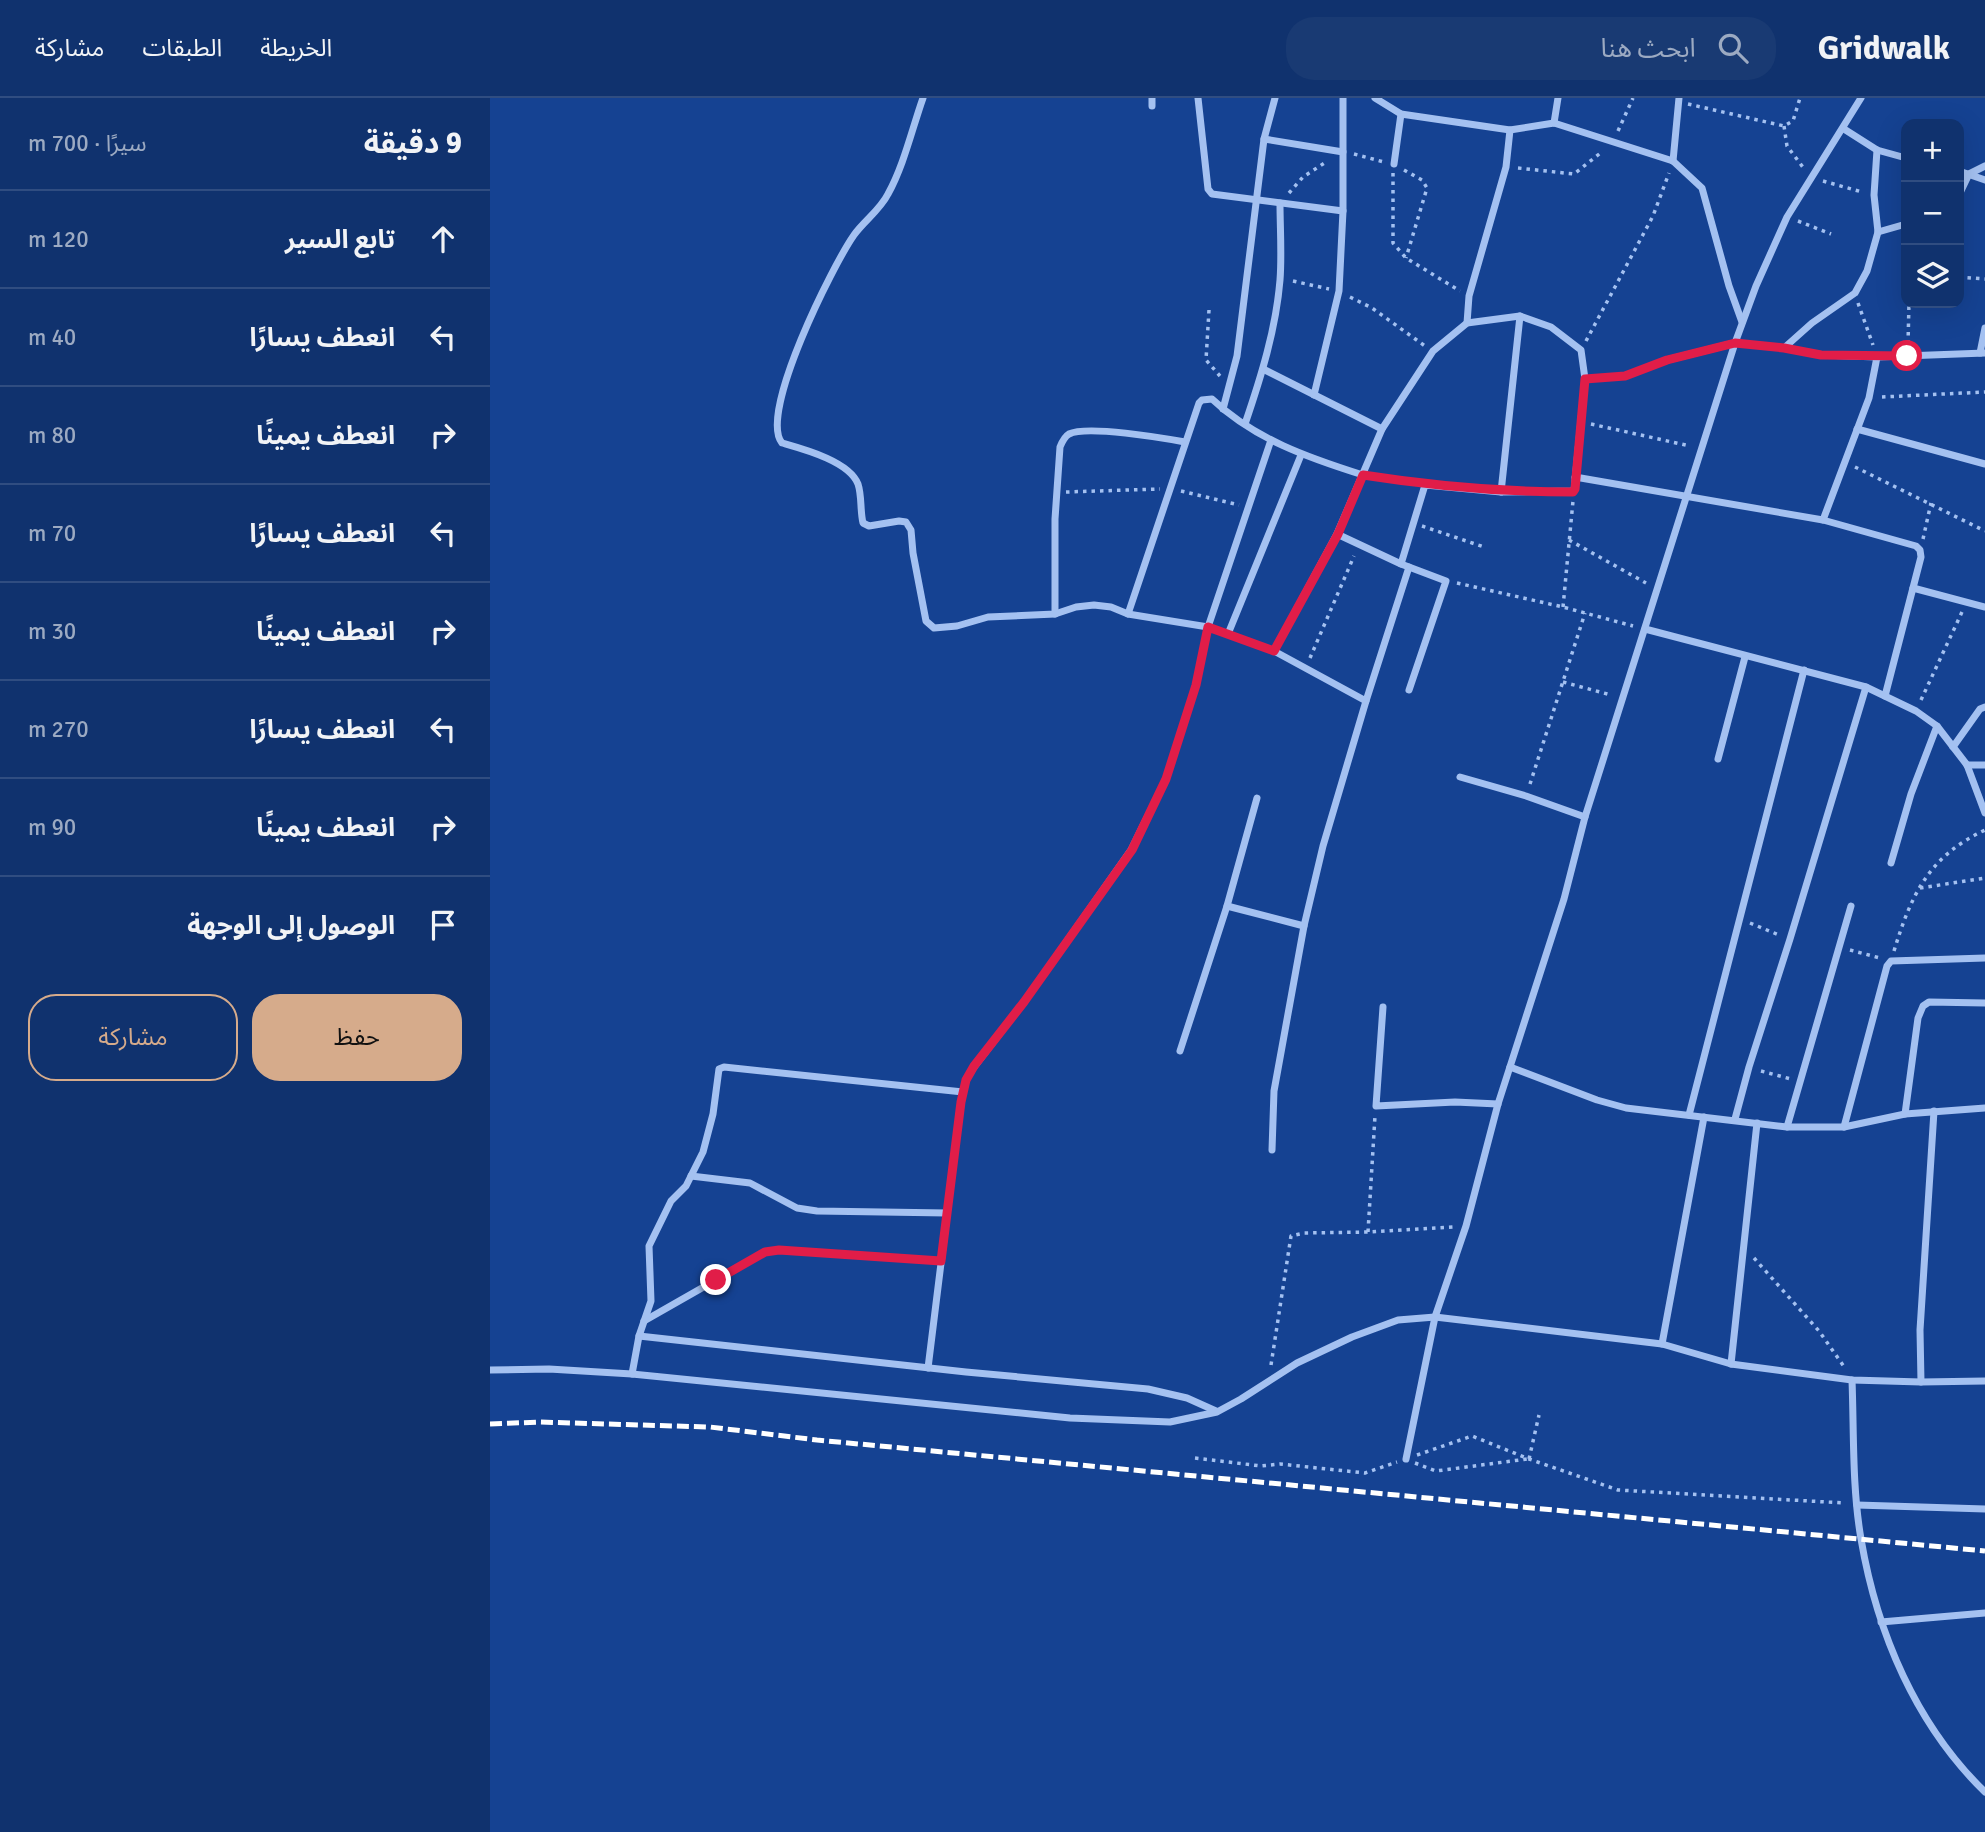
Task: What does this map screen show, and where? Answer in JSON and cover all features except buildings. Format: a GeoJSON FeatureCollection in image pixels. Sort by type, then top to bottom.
{"type":"FeatureCollection","features":[{"type":"Feature","properties":{"kind":"street"},"geometry":{"type":"LineString","coordinates":[[923,98],[888,195],[839,258],[804,330],[786,382],[775,427],[777,437],[782,443],[828,458],[851,475],[858,483],[863,523],[869,526],[906,522],[911,530],[926,621],[933,628],[957,626],[988,617],[1055,614],[1094,605],[1111,607],[1128,614],[1208,627],[1228,634],[1274,651],[1366,701]]}},
{"type":"Feature","properties":{"kind":"street"},"geometry":{"type":"LineString","coordinates":[[1198,98],[1210,192],[1215,196],[1343,211]]}},
{"type":"Feature","properties":{"kind":"street"},"geometry":{"type":"LineString","coordinates":[[1223,409],[1237,356],[1264,139],[1275,98]]}},
{"type":"Feature","properties":{"kind":"street"},"geometry":{"type":"LineString","coordinates":[[1314,396],[1339,291],[1343,211],[1343,98]]}},
{"type":"Feature","properties":{"kind":"street"},"geometry":{"type":"LineString","coordinates":[[1375,98],[1401,114],[1510,130],[1554,123],[1673,161],[1703,188],[1729,286],[1743,323]]}},
{"type":"Feature","properties":{"kind":"street"},"geometry":{"type":"LineString","coordinates":[[1554,123],[1558,98]]}},
{"type":"Feature","properties":{"kind":"street"},"geometry":{"type":"LineString","coordinates":[[1406,1459],[1434,1317],[1466,1226],[1498,1104],[1564,899],[1585,817],[1735,343],[1756,286],[1787,217],[1861,98]]}},
{"type":"Feature","properties":{"kind":"street"},"geometry":{"type":"LineString","coordinates":[[1673,161],[1679,100]]}},
{"type":"Feature","properties":{"kind":"street"},"geometry":{"type":"LineString","coordinates":[[1394,164],[1401,114]]}},
{"type":"Feature","properties":{"kind":"street"},"geometry":{"type":"LineString","coordinates":[[1844,129],[1877,150],[1901,157]]}},
{"type":"Feature","properties":{"kind":"street"},"geometry":{"type":"LineString","coordinates":[[1467,323],[1469,296],[1506,167],[1510,130]]}},
{"type":"Feature","properties":{"kind":"street"},"geometry":{"type":"LineString","coordinates":[[1264,139],[1343,152]]}},
{"type":"Feature","properties":{"kind":"street"},"geometry":{"type":"LineString","coordinates":[[1784,348],[1812,323],[1855,293],[1867,271],[1878,232],[1874,195],[1877,150]]}},
{"type":"Feature","properties":{"kind":"street"},"geometry":{"type":"LineString","coordinates":[[1964,184],[1969,174],[1985,166]]}},
{"type":"Feature","properties":{"kind":"street"},"geometry":{"type":"LineString","coordinates":[[1964,172],[1985,180]]}},
{"type":"Feature","properties":{"kind":"street"},"geometry":{"type":"LineString","coordinates":[[1245,424],[1263,369],[1276,310],[1280,278],[1280,203]]}},
{"type":"Feature","properties":{"kind":"street"},"geometry":{"type":"LineString","coordinates":[[1878,232],[1901,225]]}},
{"type":"Feature","properties":{"kind":"street"},"geometry":{"type":"LineString","coordinates":[[1501,492],[1521,316]]}},
{"type":"Feature","properties":{"kind":"street"},"geometry":{"type":"LineString","coordinates":[[1272,1150],[1274,1091],[1304,926],[1322,846],[1405,565],[1425,485],[1501,492],[1574,491],[1585,379],[1581,350],[1551,327],[1521,316],[1467,323],[1433,351],[1382,429],[1338,534],[1274,651]]}},
{"type":"Feature","properties":{"kind":"street"},"geometry":{"type":"LineString","coordinates":[[1585,379],[1625,376],[1667,360],[1735,343],[1821,355],[1877,357],[1982,353],[1985,328]]}},
{"type":"Feature","properties":{"kind":"street"},"geometry":{"type":"LineString","coordinates":[[1823,520],[1869,398],[1877,357]]}},
{"type":"Feature","properties":{"kind":"street"},"geometry":{"type":"LineString","coordinates":[[1263,369],[1382,429]]}},
{"type":"Feature","properties":{"kind":"street"},"geometry":{"type":"LineString","coordinates":[[1128,614],[1185,442],[1202,400],[1212,399],[1245,424],[1301,455],[1363,475]]}},
{"type":"Feature","properties":{"kind":"street"},"geometry":{"type":"LineString","coordinates":[[1857,429],[1985,464]]}},
{"type":"Feature","properties":{"kind":"street"},"geometry":{"type":"LineString","coordinates":[[1055,614],[1057,493],[1060,447],[1064,438],[1070,433],[1110,432],[1185,442]]}},
{"type":"Feature","properties":{"kind":"street"},"geometry":{"type":"LineString","coordinates":[[928,1368],[963,1092],[974,1066],[1024,1002],[1132,850],[1166,779],[1196,685],[1208,627],[1271,440]]}},
{"type":"Feature","properties":{"kind":"street"},"geometry":{"type":"LineString","coordinates":[[1228,634],[1301,455]]}},
{"type":"Feature","properties":{"kind":"street"},"geometry":{"type":"LineString","coordinates":[[1575,477],[1823,520],[1916,547],[1920,550],[1921,557],[1885,696]]}},
{"type":"Feature","properties":{"kind":"street"},"geometry":{"type":"LineString","coordinates":[[1338,534],[1405,565],[1446,580],[1409,690]]}},
{"type":"Feature","properties":{"kind":"street"},"geometry":{"type":"LineString","coordinates":[[1913,588],[1985,607]]}},
{"type":"Feature","properties":{"kind":"street"},"geometry":{"type":"LineString","coordinates":[[1645,629],[1866,687],[1916,711],[1937,726],[1967,765],[1985,813]]}},
{"type":"Feature","properties":{"kind":"street"},"geometry":{"type":"LineString","coordinates":[[1718,760],[1745,657]]}},
{"type":"Feature","properties":{"kind":"street"},"geometry":{"type":"LineString","coordinates":[[1689,1115],[1804,670]]}},
{"type":"Feature","properties":{"kind":"street"},"geometry":{"type":"LineString","coordinates":[[1735,1119],[1866,687]]}},
{"type":"Feature","properties":{"kind":"street"},"geometry":{"type":"LineString","coordinates":[[1953,747],[1980,709],[1985,707]]}},
{"type":"Feature","properties":{"kind":"street"},"geometry":{"type":"LineString","coordinates":[[1891,863],[1911,794],[1937,726]]}},
{"type":"Feature","properties":{"kind":"street"},"geometry":{"type":"LineString","coordinates":[[1967,765],[1985,765]]}},
{"type":"Feature","properties":{"kind":"street"},"geometry":{"type":"LineString","coordinates":[[1460,777],[1585,817]]}},
{"type":"Feature","properties":{"kind":"street"},"geometry":{"type":"LineString","coordinates":[[1180,1051],[1227,906],[1257,798]]}},
{"type":"Feature","properties":{"kind":"street"},"geometry":{"type":"LineString","coordinates":[[1227,906],[1304,926]]}},
{"type":"Feature","properties":{"kind":"street"},"geometry":{"type":"LineString","coordinates":[[1787,1127],[1851,906]]}},
{"type":"Feature","properties":{"kind":"street"},"geometry":{"type":"LineString","coordinates":[[1844,1127],[1887,966],[1891,961],[1985,958]]}},
{"type":"Feature","properties":{"kind":"street"},"geometry":{"type":"LineString","coordinates":[[1905,1114],[1923,1006],[1929,1002],[1985,1003]]}},
{"type":"Feature","properties":{"kind":"street"},"geometry":{"type":"LineString","coordinates":[[1383,1007],[1376,1106],[1455,1102],[1498,1104]]}},
{"type":"Feature","properties":{"kind":"street"},"geometry":{"type":"LineString","coordinates":[[632,1374],[639,1336],[651,1301],[649,1246],[671,1200],[686,1185],[703,1152],[713,1114],[719,1069],[724,1067],[963,1092]]}},
{"type":"Feature","properties":{"kind":"street"},"geometry":{"type":"LineString","coordinates":[[1510,1067],[1597,1100],[1626,1108],[1787,1127],[1844,1127],[1905,1114],[1985,1108]]}},
{"type":"Feature","properties":{"kind":"street"},"geometry":{"type":"LineString","coordinates":[[1921,1382],[1920,1330],[1934,1111]]}},
{"type":"Feature","properties":{"kind":"street"},"geometry":{"type":"LineString","coordinates":[[1662,1344],[1704,1117]]}},
{"type":"Feature","properties":{"kind":"street"},"geometry":{"type":"LineString","coordinates":[[1731,1364],[1756,1123]]}},
{"type":"Feature","properties":{"kind":"street"},"geometry":{"type":"LineString","coordinates":[[691,1176],[750,1183],[797,1208],[947,1213]]}},
{"type":"Feature","properties":{"kind":"street"},"geometry":{"type":"LineString","coordinates":[[644,1321],[765,1252],[779,1250],[941,1261]]}},
{"type":"Feature","properties":{"kind":"street"},"geometry":{"type":"LineString","coordinates":[[490,1370],[632,1374],[1070,1418],[1170,1422],[1217,1412],[1297,1363],[1352,1336],[1398,1320],[1434,1317],[1662,1344],[1731,1364],[1852,1380],[1985,1381]]}},
{"type":"Feature","properties":{"kind":"street"},"geometry":{"type":"LineString","coordinates":[[639,1336],[1148,1389],[1186,1398],[1217,1412]]}},
{"type":"Feature","properties":{"kind":"street"},"geometry":{"type":"LineString","coordinates":[[1852,1380],[1861,1539],[1881,1622],[1896,1662],[1919,1706],[1949,1753],[1985,1792]]}},
{"type":"Feature","properties":{"kind":"street"},"geometry":{"type":"LineString","coordinates":[[1857,1505],[1985,1509]]}},
{"type":"Feature","properties":{"kind":"street"},"geometry":{"type":"LineString","coordinates":[[1881,1622],[1985,1613]]}},
{"type":"Feature","properties":{"kind":"path"},"geometry":{"type":"LineString","coordinates":[[1506,167],[1574,174],[1614,142],[1633,98]]}},
{"type":"Feature","properties":{"kind":"path"},"geometry":{"type":"LineString","coordinates":[[1679,100],[1784,126],[1793,121],[1800,98]]}},
{"type":"Feature","properties":{"kind":"path"},"geometry":{"type":"LineString","coordinates":[[1784,126],[1787,146],[1811,177],[1874,195]]}},
{"type":"Feature","properties":{"kind":"path"},"geometry":{"type":"LineString","coordinates":[[1280,203],[1303,177],[1343,152],[1394,164],[1422,180],[1427,188],[1406,258]]}},
{"type":"Feature","properties":{"kind":"path"},"geometry":{"type":"LineString","coordinates":[[1581,350],[1653,216],[1673,161]]}},
{"type":"Feature","properties":{"kind":"path"},"geometry":{"type":"LineString","coordinates":[[1394,164],[1393,243],[1406,258],[1469,296]]}},
{"type":"Feature","properties":{"kind":"path"},"geometry":{"type":"LineString","coordinates":[[1787,217],[1832,234]]}},
{"type":"Feature","properties":{"kind":"path"},"geometry":{"type":"LineString","coordinates":[[1964,277],[1985,279]]}},
{"type":"Feature","properties":{"kind":"path"},"geometry":{"type":"LineString","coordinates":[[1280,278],[1339,291],[1372,308],[1433,351]]}},
{"type":"Feature","properties":{"kind":"path"},"geometry":{"type":"LineString","coordinates":[[1855,293],[1877,357]]}},
{"type":"Feature","properties":{"kind":"path"},"geometry":{"type":"LineString","coordinates":[[1907,356],[1909,308]]}},
{"type":"Feature","properties":{"kind":"path"},"geometry":{"type":"LineString","coordinates":[[1209,310],[1206,360],[1230,384]]}},
{"type":"Feature","properties":{"kind":"path"},"geometry":{"type":"LineString","coordinates":[[1869,398],[1985,392]]}},
{"type":"Feature","properties":{"kind":"path"},"geometry":{"type":"LineString","coordinates":[[1580,421],[1702,449]]}},
{"type":"Feature","properties":{"kind":"path"},"geometry":{"type":"LineString","coordinates":[[1844,461],[1985,531]]}},
{"type":"Feature","properties":{"kind":"path"},"geometry":{"type":"LineString","coordinates":[[1363,475],[1425,485]]}},
{"type":"Feature","properties":{"kind":"path"},"geometry":{"type":"LineString","coordinates":[[1057,493],[1170,489],[1247,507]]}},
{"type":"Feature","properties":{"kind":"path"},"geometry":{"type":"LineString","coordinates":[[1563,607],[1574,491]]}},
{"type":"Feature","properties":{"kind":"path"},"geometry":{"type":"LineString","coordinates":[[1920,550],[1931,503]]}},
{"type":"Feature","properties":{"kind":"path"},"geometry":{"type":"LineString","coordinates":[[1414,523],[1484,547]]}},
{"type":"Feature","properties":{"kind":"path"},"geometry":{"type":"LineString","coordinates":[[1569,540],[1657,589]]}},
{"type":"Feature","properties":{"kind":"path"},"geometry":{"type":"LineString","coordinates":[[1306,667],[1359,544]]}},
{"type":"Feature","properties":{"kind":"path"},"geometry":{"type":"LineString","coordinates":[[1446,580],[1585,612],[1645,629]]}},
{"type":"Feature","properties":{"kind":"path"},"geometry":{"type":"LineString","coordinates":[[1916,711],[1966,602]]}},
{"type":"Feature","properties":{"kind":"path"},"geometry":{"type":"LineString","coordinates":[[1526,796],[1585,612]]}},
{"type":"Feature","properties":{"kind":"path"},"geometry":{"type":"LineString","coordinates":[[1563,682],[1622,698]]}},
{"type":"Feature","properties":{"kind":"path"},"geometry":{"type":"LineString","coordinates":[[1838,946],[1891,961],[1917,888],[1941,859],[1962,841],[1985,830]]}},
{"type":"Feature","properties":{"kind":"path"},"geometry":{"type":"LineString","coordinates":[[1917,888],[1985,878]]}},
{"type":"Feature","properties":{"kind":"path"},"geometry":{"type":"LineString","coordinates":[[1741,920],[1790,939]]}},
{"type":"Feature","properties":{"kind":"path"},"geometry":{"type":"LineString","coordinates":[[1749,1067],[1799,1082]]}},
{"type":"Feature","properties":{"kind":"path"},"geometry":{"type":"LineString","coordinates":[[1368,1232],[1376,1106]]}},
{"type":"Feature","properties":{"kind":"path"},"geometry":{"type":"LineString","coordinates":[[1269,1380],[1291,1236],[1304,1233],[1466,1226]]}},
{"type":"Feature","properties":{"kind":"path"},"geometry":{"type":"LineString","coordinates":[[1743,1247],[1819,1331],[1852,1380]]}},
{"type":"Feature","properties":{"kind":"path"},"geometry":{"type":"LineString","coordinates":[[1529,1459],[1538,1415]]}},
{"type":"Feature","properties":{"kind":"path"},"geometry":{"type":"LineString","coordinates":[[1195,1458],[1261,1466],[1280,1464],[1365,1473],[1472,1436],[1618,1490],[1857,1505]]}},
{"type":"Feature","properties":{"kind":"path"},"geometry":{"type":"LineString","coordinates":[[1406,1459],[1436,1471],[1529,1459]]}},
{"type":"Feature","properties":{"kind":"railway"},"geometry":{"type":"LineString","coordinates":[[490,1424],[540,1422],[710,1427],[817,1440],[1985,1551]]}},
{"type":"Feature","properties":{"kind":"route"},"geometry":{"type":"LineString","coordinates":[[716,1280],[765,1252],[779,1250],[941,1261],[966,1080],[1132,850],[1166,779],[1196,685],[1208,627],[1274,651],[1338,534],[1363,475],[1425,485],[1501,492],[1573,492],[1585,379],[1625,376],[1667,360],[1735,343],[1821,355],[1907,356]]}}]}
